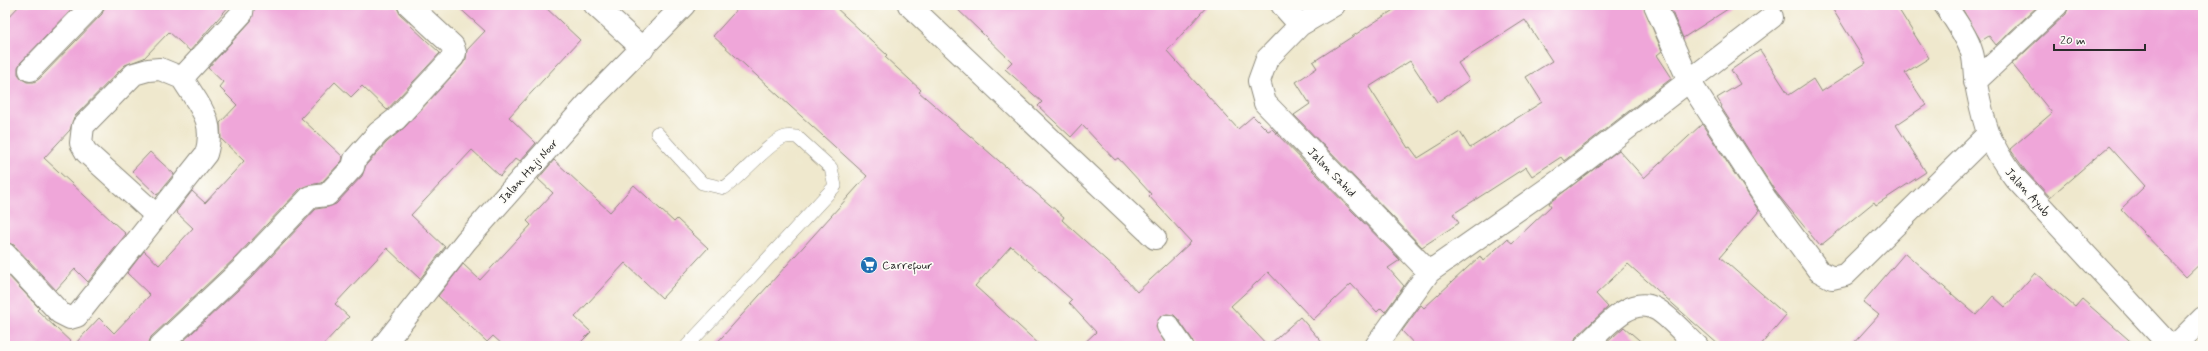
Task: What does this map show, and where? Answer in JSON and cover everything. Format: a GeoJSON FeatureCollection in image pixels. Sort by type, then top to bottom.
{"type":"FeatureCollection","features":[{"type":"Feature","properties":{"kind":"street"},"geometry":{"type":"LineString","coordinates":[[30,70],[93,5]]}},
{"type":"Feature","properties":{"kind":"street"},"geometry":{"type":"LineString","coordinates":[[182,78],[242,13],[242,5]]}},
{"type":"Feature","properties":{"kind":"street"},"geometry":{"type":"LineString","coordinates":[[160,346],[244,268],[310,197],[327,195],[353,167],[355,159],[378,133],[396,119],[453,57],[455,53],[453,46],[408,5]]}},
{"type":"Feature","properties":{"kind":"street"},"geometry":{"type":"LineString","coordinates":[[595,5],[643,49]]}},
{"type":"Feature","properties":{"kind":"street","name":"Jalan Haji Noor"},"geometry":{"type":"LineString","coordinates":[[383,346],[466,241],[590,102],[684,5]]}},
{"type":"Feature","properties":{"kind":"street"},"geometry":{"type":"LineString","coordinates":[[909,5],[1154,238]]}},
{"type":"Feature","properties":{"kind":"street"},"geometry":{"type":"LineString","coordinates":[[1282,5],[1300,25]]}},
{"type":"Feature","properties":{"kind":"street","name":"Jalan Sahid"},"geometry":{"type":"LineString","coordinates":[[1334,5],[1300,25],[1266,59],[1259,81],[1265,103],[1428,272]]}},
{"type":"Feature","properties":{"kind":"street"},"geometry":{"type":"LineString","coordinates":[[1655,5],[1689,81],[1765,198],[1819,271],[1832,278],[1845,275],[1987,136]]}},
{"type":"Feature","properties":{"kind":"street","name":"Jalan Ayub"},"geometry":{"type":"LineString","coordinates":[[1946,5],[1961,28],[1972,53],[1976,82],[1987,136],[1999,158],[2015,178],[2170,346]]}},
{"type":"Feature","properties":{"kind":"street"},"geometry":{"type":"LineString","coordinates":[[1976,82],[2057,5]]}},
{"type":"Feature","properties":{"kind":"street"},"geometry":{"type":"LineString","coordinates":[[1376,346],[1428,272],[1560,180],[1772,17]]}},
{"type":"Feature","properties":{"kind":"street"},"geometry":{"type":"LineString","coordinates":[[5,254],[60,313],[70,318],[77,316],[157,216],[206,154],[210,140],[208,120],[182,78],[160,69],[148,70],[134,74],[83,126],[81,143],[86,152],[157,216]]}},
{"type":"Feature","properties":{"kind":"street"},"geometry":{"type":"LineString","coordinates":[[1585,346],[1627,309],[1641,304],[1656,309],[1697,346]]}},
{"type":"Feature","properties":{"kind":"street"},"geometry":{"type":"LineString","coordinates":[[2175,346],[2203,318]]}},
{"type":"Feature","properties":{"kind":"street"},"geometry":{"type":"LineString","coordinates":[[1168,326],[1182,346]]}},
{"type":"Feature","properties":{"kind":"lane"},"geometry":{"type":"LineString","coordinates":[[657,133],[702,183],[724,188],[738,179],[774,143],[786,137],[798,137],[831,168],[835,186],[687,346]]}},
{"type":"Feature","properties":{"kind":"building"},"geometry":{"type":"Polygon","coordinates":[[[20,5],[76,5],[21,62],[18,67],[18,74],[22,79],[27,82],[34,82],[39,79],[102,14],[105,5],[230,5],[190,51],[169,32],[144,58],[125,65],[74,117],[70,130],[44,158],[126,234],[88,282],[75,269],[56,290],[14,245],[5,242],[5,21],[20,5]]]}},
{"type":"Feature","properties":{"kind":"building"},"geometry":{"type":"Polygon","coordinates":[[[255,5],[396,5],[400,14],[411,24],[410,25],[440,53],[387,110],[362,86],[351,97],[335,82],[301,118],[343,157],[342,161],[321,183],[301,188],[234,259],[151,337],[148,346],[5,346],[5,272],[39,308],[37,310],[74,345],[99,318],[114,333],[150,295],[127,273],[144,251],[159,265],[193,228],[176,212],[192,191],[205,203],[244,161],[221,139],[220,123],[237,105],[219,87],[223,82],[208,68],[251,21],[255,5]]]}},
{"type":"Feature","properties":{"kind":"building"},"geometry":{"type":"Polygon","coordinates":[[[456,5],[543,5],[580,40],[509,117],[536,143],[520,161],[516,158],[500,176],[472,150],[411,215],[445,247],[420,279],[387,248],[335,304],[349,317],[322,346],[178,346],[252,277],[316,209],[336,204],[362,176],[366,165],[387,142],[405,127],[462,65],[466,59],[467,50],[485,31],[456,5]]]}},
{"type":"Feature","properties":{"kind":"building"},"geometry":{"type":"Polygon","coordinates":[[[741,5],[833,5],[887,55],[885,57],[921,90],[919,92],[1064,217],[1062,220],[1117,270],[1137,292],[1191,242],[1149,196],[1151,194],[1118,158],[1115,160],[1082,125],[1071,137],[1038,106],[1042,102],[1005,69],[1012,62],[953,5],[1208,5],[1167,51],[1238,129],[1253,116],[1268,131],[1272,129],[1400,260],[1388,268],[1404,286],[1385,312],[1381,308],[1377,312],[1351,284],[1313,320],[1268,272],[1231,306],[1268,346],[1194,346],[1192,339],[1178,319],[1174,315],[1167,314],[1161,316],[1156,327],[1167,346],[1081,346],[1096,332],[1069,303],[1072,300],[1011,246],[975,286],[1041,346],[714,346],[867,176],[713,36],[741,5]]]}},
{"type":"Feature","properties":{"kind":"building"},"geometry":{"type":"Polygon","coordinates":[[[1401,5],[1643,5],[1662,51],[1657,55],[1672,78],[1564,161],[1561,157],[1532,176],[1526,167],[1453,214],[1459,223],[1422,247],[1294,115],[1310,104],[1296,82],[1317,68],[1313,62],[1401,5]],[[1525,20],[1458,63],[1469,80],[1437,102],[1410,61],[1369,87],[1408,148],[1410,147],[1418,158],[1460,132],[1470,148],[1542,102],[1526,77],[1552,61],[1525,20]]]}},
{"type":"Feature","properties":{"kind":"building"},"geometry":{"type":"Polygon","coordinates":[[[1669,5],[1734,5],[1683,38],[1669,5]]]}},
{"type":"Feature","properties":{"kind":"building"},"geometry":{"type":"Polygon","coordinates":[[[1830,5],[1896,5],[1929,58],[1905,73],[1926,105],[1896,125],[1926,172],[1876,205],[1874,202],[1820,246],[1775,191],[1721,107],[1722,106],[1717,98],[1740,84],[1731,70],[1760,50],[1789,95],[1813,79],[1821,92],[1866,63],[1830,5]]]}},
{"type":"Feature","properties":{"kind":"building"},"geometry":{"type":"Polygon","coordinates":[[[1960,5],[2039,5],[1996,45],[1989,36],[1981,41],[1960,5]]]}},
{"type":"Feature","properties":{"kind":"building"},"geometry":{"type":"Polygon","coordinates":[[[2069,5],[2203,5],[2203,261],[2186,277],[2121,209],[2145,186],[2109,146],[2050,197],[2025,170],[2010,149],[2052,113],[2012,64],[2066,14],[2069,5]]]}},
{"type":"Feature","properties":{"kind":"building"},"geometry":{"type":"Polygon","coordinates":[[[1702,124],[1759,211],[1720,257],[1786,315],[1760,346],[1720,346],[1628,264],[1596,294],[1608,307],[1576,337],[1573,346],[1416,346],[1402,331],[1421,305],[1424,308],[1480,256],[1483,261],[1507,239],[1512,243],[1551,206],[1549,203],[1619,150],[1644,178],[1702,124]]]}},
{"type":"Feature","properties":{"kind":"building"},"geometry":{"type":"Polygon","coordinates":[[[150,152],[174,174],[157,195],[132,171],[150,152]]]}},
{"type":"Feature","properties":{"kind":"building"},"geometry":{"type":"Polygon","coordinates":[[[554,160],[610,212],[634,185],[674,222],[677,219],[708,248],[662,298],[625,263],[575,317],[591,332],[577,346],[504,346],[493,336],[487,342],[438,296],[463,264],[480,280],[531,225],[527,221],[553,193],[538,179],[554,160]]]}},
{"type":"Feature","properties":{"kind":"building"},"geometry":{"type":"Polygon","coordinates":[[[1905,253],[1976,315],[1993,296],[2005,307],[2035,273],[2075,307],[2082,299],[2136,346],[1851,346],[1879,315],[1863,302],[1905,253]]]}},
{"type":"Feature","properties":{"kind":"building"},"geometry":{"type":"Polygon","coordinates":[[[1300,317],[1325,346],[1268,346],[1300,317]]]}},
{"type":"Feature","properties":{"kind":"building"},"geometry":{"type":"Polygon","coordinates":[[[1624,327],[1646,346],[1603,346],[1624,327]]]}},
{"type":"Feature","properties":{"kind":"place","name":"Carrefour"},"geometry":{"type":"Point","coordinates":[869,265]}}]}
